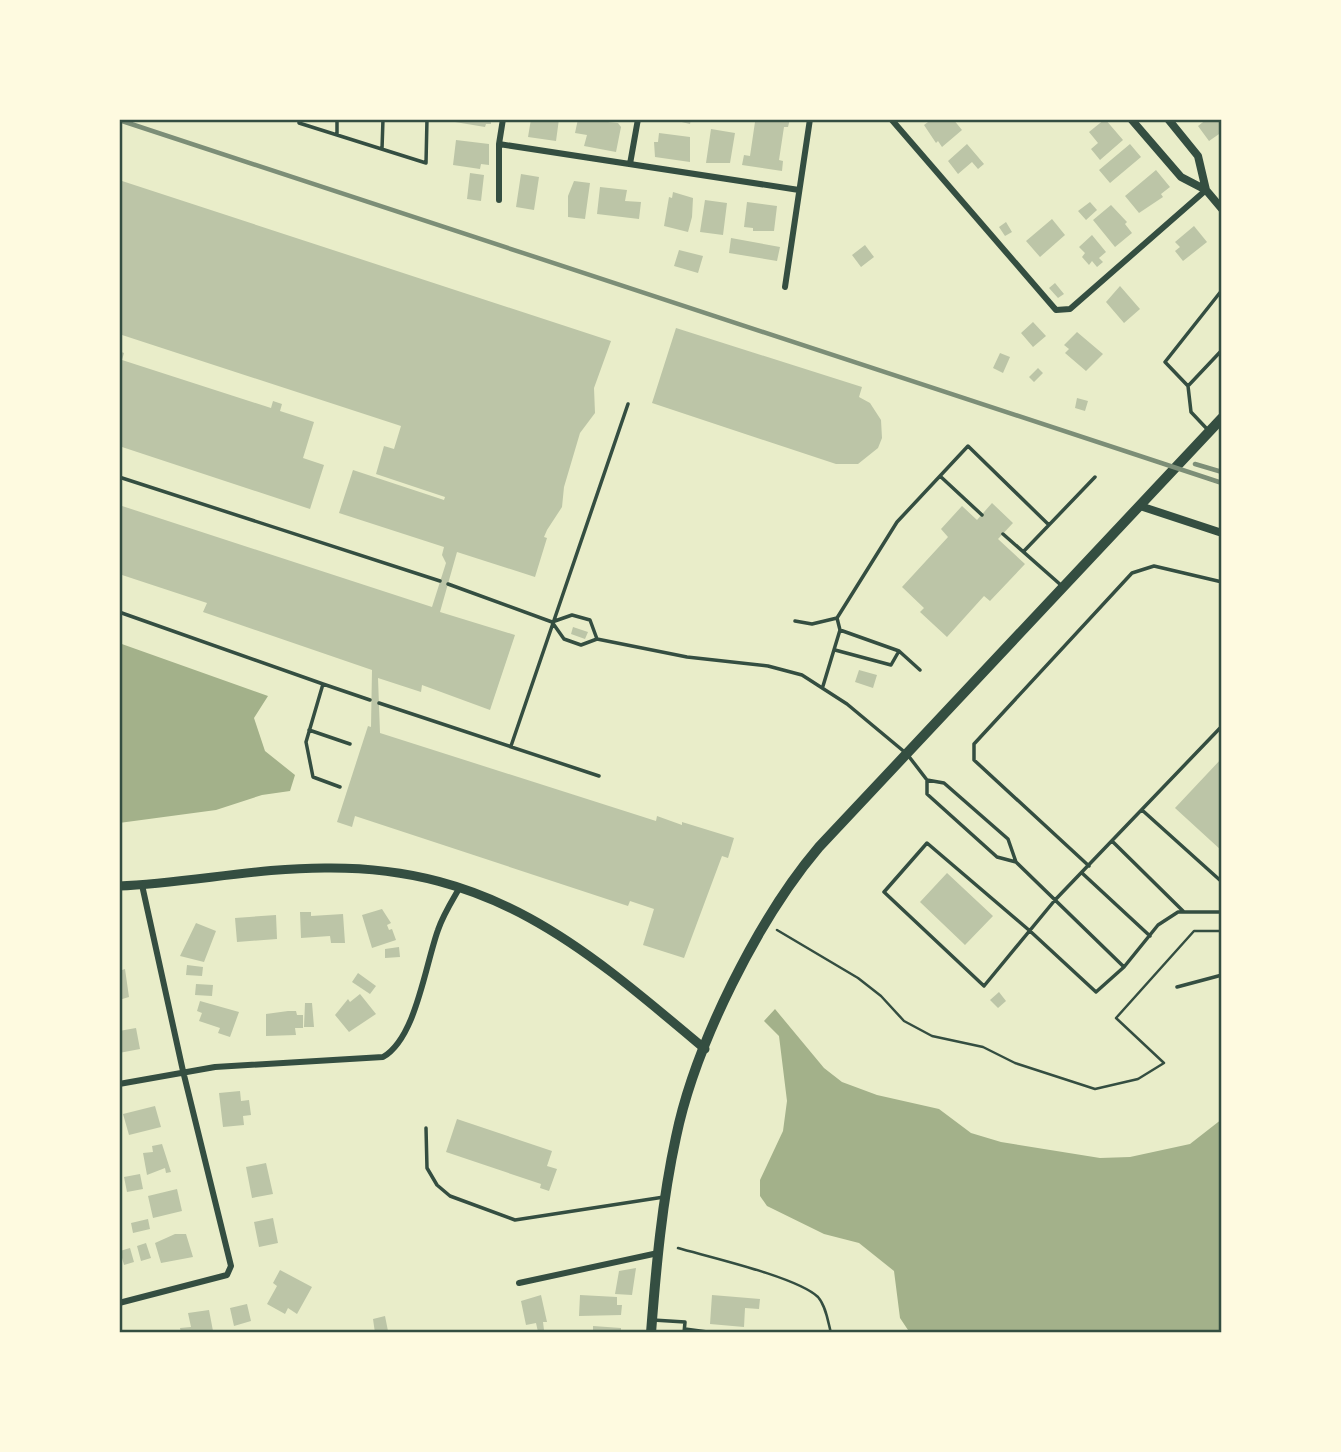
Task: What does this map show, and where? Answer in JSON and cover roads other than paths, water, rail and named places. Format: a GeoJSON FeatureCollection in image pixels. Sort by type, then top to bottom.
{"type":"FeatureCollection","features":[{"type":"Feature","properties":{"kind":"main road"},"geometry":{"type":"LineString","coordinates":[[651,1333],[657,1253],[676,1137],[689,1089],[705,1049],[766,922],[802,867],[1222,418]]}},
{"type":"Feature","properties":{"kind":"main road"},"geometry":{"type":"LineString","coordinates":[[119,886],[271,870],[331,868],[389,870],[460,886],[519,910],[563,939],[634,989],[705,1049]]}},
{"type":"Feature","properties":{"kind":"street"},"geometry":{"type":"LineString","coordinates":[[499,200],[499,144],[503,119]]}},
{"type":"Feature","properties":{"kind":"street"},"geometry":{"type":"LineString","coordinates":[[630,164],[638,119]]}},
{"type":"Feature","properties":{"kind":"street"},"geometry":{"type":"LineString","coordinates":[[785,287],[810,119]]}},
{"type":"Feature","properties":{"kind":"street"},"geometry":{"type":"LineString","coordinates":[[891,119],[1056,310],[1070,309],[1206,190]]}},
{"type":"Feature","properties":{"kind":"street"},"geometry":{"type":"LineString","coordinates":[[1131,119],[1181,177],[1206,190],[1222,209]]}},
{"type":"Feature","properties":{"kind":"street"},"geometry":{"type":"LineString","coordinates":[[1168,119],[1198,156],[1206,190]]}},
{"type":"Feature","properties":{"kind":"street"},"geometry":{"type":"LineString","coordinates":[[499,144],[799,190]]}},
{"type":"Feature","properties":{"kind":"street"},"geometry":{"type":"LineString","coordinates":[[1140,506],[1222,533]]}},
{"type":"Feature","properties":{"kind":"street"},"geometry":{"type":"LineString","coordinates":[[119,1303],[227,1275],[231,1266],[183,1072],[142,885]]}},
{"type":"Feature","properties":{"kind":"street"},"geometry":{"type":"LineString","coordinates":[[119,1084],[183,1072],[383,1057],[396,1050],[405,1034],[439,928],[460,886]]}},
{"type":"Feature","properties":{"kind":"street"},"geometry":{"type":"LineString","coordinates":[[519,1283],[657,1253]]}},
{"type":"Feature","properties":{"kind":"lane"},"geometry":{"type":"LineString","coordinates":[[299,119],[299,123],[426,163],[427,119]]}},
{"type":"Feature","properties":{"kind":"lane"},"geometry":{"type":"LineString","coordinates":[[337,119],[337,135]]}},
{"type":"Feature","properties":{"kind":"lane"},"geometry":{"type":"LineString","coordinates":[[382,149],[383,119]]}},
{"type":"Feature","properties":{"kind":"lane"},"geometry":{"type":"LineString","coordinates":[[1210,431],[1191,412],[1188,386],[1166,362],[1222,290]]}},
{"type":"Feature","properties":{"kind":"lane"},"geometry":{"type":"LineString","coordinates":[[1188,386],[1222,350]]}},
{"type":"Feature","properties":{"kind":"lane"},"geometry":{"type":"LineString","coordinates":[[511,746],[628,404]]}},
{"type":"Feature","properties":{"kind":"lane"},"geometry":{"type":"LineString","coordinates":[[795,621],[813,624],[837,618],[897,523],[968,446],[1049,525]]}},
{"type":"Feature","properties":{"kind":"lane"},"geometry":{"type":"LineString","coordinates":[[119,477],[440,581]]}},
{"type":"Feature","properties":{"kind":"lane"},"geometry":{"type":"LineString","coordinates":[[940,477],[982,514]]}},
{"type":"Feature","properties":{"kind":"lane"},"geometry":{"type":"LineString","coordinates":[[1024,551],[1095,477]]}},
{"type":"Feature","properties":{"kind":"lane"},"geometry":{"type":"LineString","coordinates":[[1003,534],[1064,587]]}},
{"type":"Feature","properties":{"kind":"lane"},"geometry":{"type":"LineString","coordinates":[[1089,866],[974,761],[974,744],[1132,573],[1154,566],[1222,582]]}},
{"type":"Feature","properties":{"kind":"lane"},"geometry":{"type":"LineString","coordinates":[[448,584],[552,622],[564,639],[582,645],[597,639],[687,657],[768,666],[802,675],[823,686],[907,754],[927,780],[927,794],[998,857],[1016,862]]}},
{"type":"Feature","properties":{"kind":"lane"},"geometry":{"type":"LineString","coordinates":[[119,612],[370,700]]}},
{"type":"Feature","properties":{"kind":"lane"},"geometry":{"type":"LineString","coordinates":[[552,622],[572,615],[590,620],[597,639]]}},
{"type":"Feature","properties":{"kind":"lane"},"geometry":{"type":"LineString","coordinates":[[823,686],[840,630],[837,618]]}},
{"type":"Feature","properties":{"kind":"lane"},"geometry":{"type":"LineString","coordinates":[[840,630],[899,651],[920,670]]}},
{"type":"Feature","properties":{"kind":"lane"},"geometry":{"type":"LineString","coordinates":[[835,650],[891,665],[899,651]]}},
{"type":"Feature","properties":{"kind":"lane"},"geometry":{"type":"LineString","coordinates":[[323,684],[306,742],[313,777],[340,787]]}},
{"type":"Feature","properties":{"kind":"lane"},"geometry":{"type":"LineString","coordinates":[[379,703],[599,776]]}},
{"type":"Feature","properties":{"kind":"lane"},"geometry":{"type":"LineString","coordinates":[[1222,726],[1055,900],[1030,931],[984,986],[884,892],[927,843],[1030,931],[1096,992],[1124,967],[1158,925],[1178,912],[1222,912]]}},
{"type":"Feature","properties":{"kind":"lane"},"geometry":{"type":"LineString","coordinates":[[309,730],[350,744]]}},
{"type":"Feature","properties":{"kind":"lane"},"geometry":{"type":"LineString","coordinates":[[927,780],[944,783],[1008,839],[1016,862],[1124,967]]}},
{"type":"Feature","properties":{"kind":"lane"},"geometry":{"type":"LineString","coordinates":[[1142,810],[1222,882]]}},
{"type":"Feature","properties":{"kind":"lane"},"geometry":{"type":"LineString","coordinates":[[1112,841],[1184,912]]}},
{"type":"Feature","properties":{"kind":"lane"},"geometry":{"type":"LineString","coordinates":[[1082,873],[1150,936]]}},
{"type":"Feature","properties":{"kind":"lane"},"geometry":{"type":"LineString","coordinates":[[1177,987],[1222,975]]}},
{"type":"Feature","properties":{"kind":"lane"},"geometry":{"type":"LineString","coordinates":[[426,1128],[427,1168],[437,1185],[450,1196],[515,1220],[666,1196]]}},
{"type":"Feature","properties":{"kind":"lane"},"geometry":{"type":"LineString","coordinates":[[652,1320],[685,1322],[684,1331],[715,1333]]}},
{"type":"Feature","properties":{"kind":"railway"},"geometry":{"type":"LineString","coordinates":[[119,120],[1222,483]]}},
{"type":"Feature","properties":{"kind":"railway"},"geometry":{"type":"LineString","coordinates":[[1195,464],[1222,472]]}}]}
